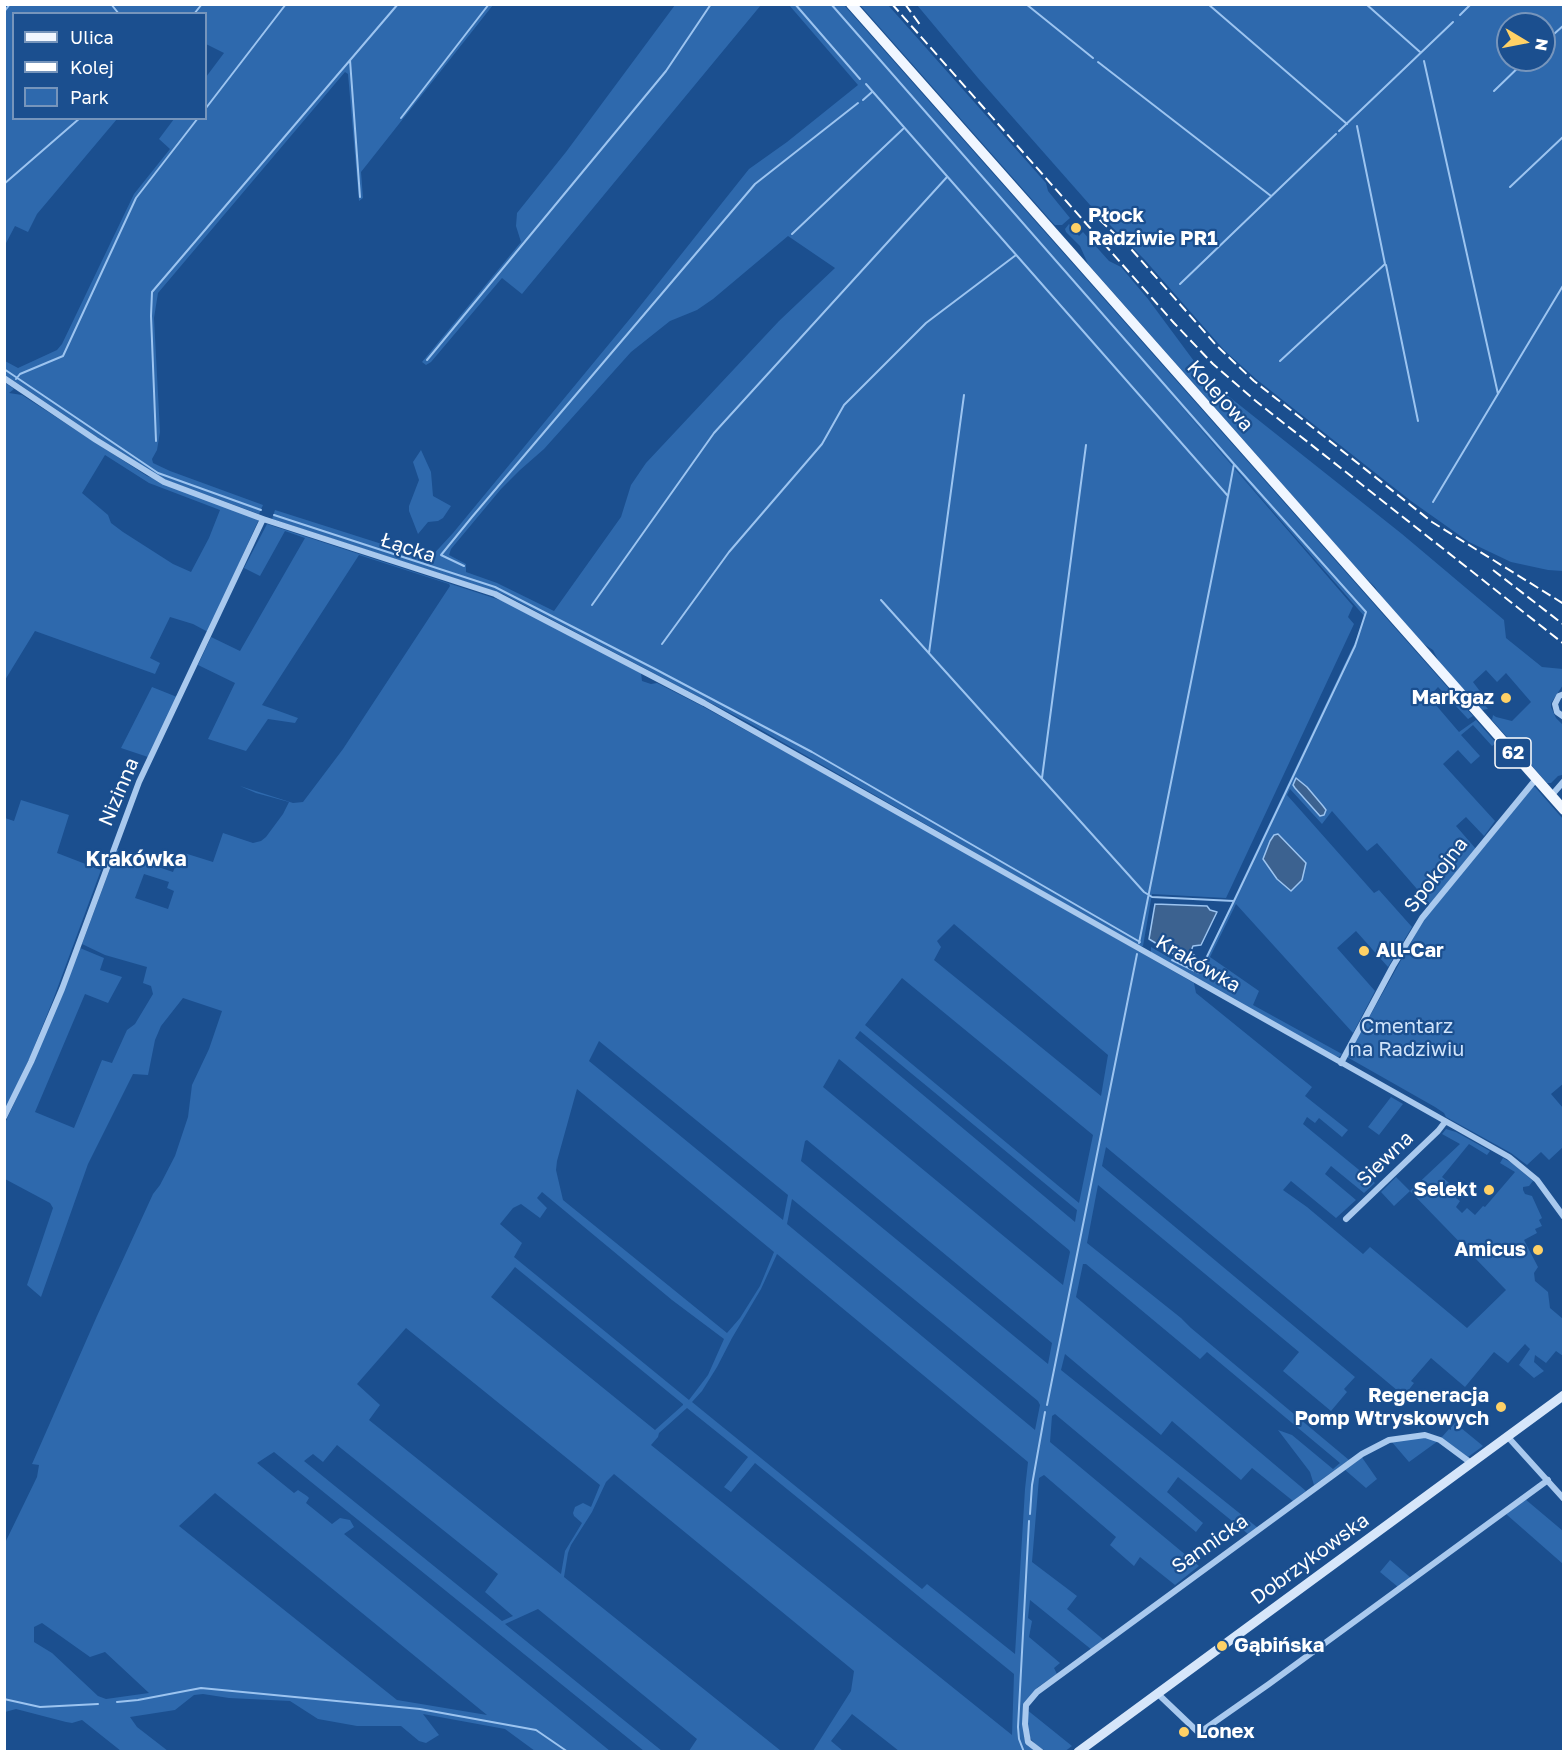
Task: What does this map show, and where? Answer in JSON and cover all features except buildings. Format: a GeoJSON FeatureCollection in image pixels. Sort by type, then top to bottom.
{"type":"FeatureCollection","features":[{"type":"Feature","properties":{"kind":"main road","name":"Kolejowa"},"geometry":{"type":"LineString","coordinates":[[851,4],[1563,810]]}},
{"type":"Feature","properties":{"kind":"main road","name":"Dobrzykowska"},"geometry":{"type":"LineString","coordinates":[[1078,1752],[1563,1395]]}},
{"type":"Feature","properties":{"kind":"street","name":"Łącka"},"geometry":{"type":"LineString","coordinates":[[4,378],[156,478],[263,519],[495,594],[694,697],[800,756]]}},
{"type":"Feature","properties":{"kind":"street","name":"Nizinna"},"geometry":{"type":"LineString","coordinates":[[4,1117],[31,1062],[62,989],[139,782],[263,519]]}},
{"type":"Feature","properties":{"kind":"street"},"geometry":{"type":"LineString","coordinates":[[1563,693],[1555,704],[1557,712],[1563,717]]}},
{"type":"Feature","properties":{"kind":"street","name":"Krakówka"},"geometry":{"type":"LineString","coordinates":[[800,756],[1520,1165],[1545,1190],[1563,1217]]}},
{"type":"Feature","properties":{"kind":"street","name":"Spokojna"},"geometry":{"type":"LineString","coordinates":[[1341,1063],[1393,966],[1422,918],[1536,779]]}},
{"type":"Feature","properties":{"kind":"street"},"geometry":{"type":"LineString","coordinates":[[1551,796],[1563,781]]}},
{"type":"Feature","properties":{"kind":"street","name":"Siewna"},"geometry":{"type":"LineString","coordinates":[[1346,1219],[1445,1122]]}},
{"type":"Feature","properties":{"kind":"street","name":"Sannicka"},"geometry":{"type":"LineString","coordinates":[[1041,1752],[1028,1742],[1024,1724],[1026,1705],[1037,1692],[1362,1454],[1377,1444],[1389,1440],[1410,1435],[1425,1435],[1440,1440],[1471,1463]]}},
{"type":"Feature","properties":{"kind":"street"},"geometry":{"type":"LineString","coordinates":[[1508,1436],[1563,1499]]}},
{"type":"Feature","properties":{"kind":"street"},"geometry":{"type":"LineString","coordinates":[[1157,1693],[1199,1733],[1307,1657],[1548,1480]]}},
{"type":"Feature","properties":{"kind":"green space"},"geometry":{"type":"Polygon","coordinates":[[[5,5],[493,5],[361,172],[363,198],[359,201],[348,74],[345,72],[158,293],[154,318],[160,432],[157,450],[152,459],[153,463],[263,505],[259,514],[166,480],[128,458],[5,375],[5,361],[18,368],[57,350],[62,344],[134,194],[170,149],[159,139],[173,120],[207,120],[207,76],[224,53],[207,44],[207,12],[12,12],[12,120],[116,120],[37,214],[28,232],[15,226],[5,245],[5,5]]]}},
{"type":"Feature","properties":{"kind":"green space"},"geometry":{"type":"Polygon","coordinates":[[[675,5],[761,5],[522,294],[502,278],[426,365],[422,362],[521,242],[516,226],[517,213],[566,152],[675,5]]]}},
{"type":"Feature","properties":{"kind":"green space"},"geometry":{"type":"Polygon","coordinates":[[[789,5],[844,5],[1473,716],[1468,719],[1438,687],[1429,697],[1459,732],[1476,720],[1496,743],[1492,746],[1473,725],[1461,735],[1480,756],[1471,764],[1458,750],[1443,764],[1495,821],[1484,836],[1466,817],[1456,826],[1476,849],[1430,904],[1377,843],[1367,851],[1332,811],[1322,824],[1290,789],[1287,795],[1374,893],[1379,890],[1412,927],[1388,967],[1356,931],[1337,948],[1375,991],[1353,1033],[1236,904],[1210,957],[1259,991],[1253,1005],[1342,1054],[1339,1057],[1151,952],[1151,947],[1196,973],[1206,958],[1365,617],[1167,390],[1353,606],[1348,617],[1354,624],[1226,898],[1152,894],[1143,946],[1140,947],[749,723],[503,594],[272,519],[275,510],[429,559],[633,315],[749,169],[787,142],[858,85],[789,5]],[[788,236],[713,299],[697,310],[670,321],[631,352],[544,449],[501,489],[451,549],[449,555],[466,564],[466,572],[497,583],[554,611],[621,517],[631,485],[646,463],[779,321],[835,268],[788,236]]]}},
{"type":"Feature","properties":{"kind":"green space"},"geometry":{"type":"Polygon","coordinates":[[[860,5],[888,5],[1046,183],[1048,191],[1070,218],[1062,225],[1055,225],[1052,222],[860,5]]]}},
{"type":"Feature","properties":{"kind":"green space"},"geometry":{"type":"Polygon","coordinates":[[[917,5],[1563,5],[1563,571],[1511,562],[1469,542],[1411,501],[1256,379],[1224,350],[1144,259],[1090,205],[917,5]]]}},
{"type":"Feature","properties":{"kind":"green space"},"geometry":{"type":"Polygon","coordinates":[[[1069,224],[1079,236],[1083,232],[1109,261],[1121,267],[1148,299],[1208,380],[1402,534],[1504,620],[1506,638],[1542,667],[1563,669],[1563,685],[1551,703],[1556,718],[1563,725],[1562,775],[1551,783],[1547,783],[1492,720],[1493,715],[1512,721],[1531,702],[1506,673],[1497,682],[1486,670],[1473,682],[1488,702],[1485,705],[1488,709],[1482,710],[1440,664],[1433,650],[1422,643],[1088,264],[1080,246],[1066,232],[1065,229],[1069,224]]]}},
{"type":"Feature","properties":{"kind":"green space"},"geometry":{"type":"Polygon","coordinates":[[[4,382],[14,389],[9,393],[22,395],[147,476],[259,519],[208,632],[193,624],[170,617],[150,658],[160,663],[155,674],[35,631],[5,680],[4,382]],[[105,455],[82,493],[108,515],[111,523],[123,532],[173,564],[191,572],[209,538],[220,510],[149,483],[105,455]]]}},
{"type":"Feature","properties":{"kind":"green space"},"geometry":{"type":"Polygon","coordinates":[[[421,450],[431,472],[433,496],[451,506],[443,518],[428,522],[418,534],[409,506],[419,480],[413,462],[421,450]]]}},
{"type":"Feature","properties":{"kind":"green space"},"geometry":{"type":"Polygon","coordinates":[[[267,524],[503,601],[641,673],[642,681],[657,683],[702,706],[926,830],[1194,983],[1196,993],[1312,1087],[1305,1096],[1348,1130],[1342,1137],[1319,1118],[1315,1123],[1307,1117],[1303,1124],[1375,1183],[1364,1193],[1331,1166],[1325,1174],[1356,1200],[1336,1218],[1291,1181],[1283,1190],[1363,1254],[1370,1247],[1467,1328],[1506,1290],[1410,1191],[1460,1144],[1442,1134],[1446,1129],[1490,1151],[1487,1155],[1469,1144],[1442,1177],[1461,1193],[1456,1198],[1460,1201],[1456,1207],[1462,1213],[1467,1208],[1475,1215],[1483,1206],[1485,1207],[1515,1172],[1500,1163],[1503,1158],[1512,1163],[1533,1181],[1529,1186],[1523,1187],[1523,1190],[1525,1194],[1532,1196],[1542,1218],[1539,1220],[1542,1226],[1535,1229],[1537,1233],[1524,1240],[1538,1267],[1534,1273],[1535,1281],[1548,1292],[1550,1308],[1563,1319],[1563,1356],[1556,1351],[1546,1363],[1535,1355],[1534,1362],[1544,1371],[1534,1378],[1519,1365],[1530,1349],[1525,1344],[1508,1363],[1494,1352],[1465,1387],[1431,1358],[1411,1381],[1414,1383],[1404,1396],[1106,1147],[1102,1166],[1355,1377],[1344,1389],[1347,1392],[1331,1411],[1283,1371],[1299,1352],[1098,1185],[1087,1243],[1181,1318],[1349,1460],[1314,1485],[1310,1472],[1278,1430],[1292,1435],[1333,1469],[1340,1463],[1207,1352],[1200,1359],[1086,1264],[1083,1264],[1076,1297],[1306,1491],[1293,1501],[1252,1468],[1241,1480],[1172,1421],[1161,1435],[1065,1354],[1061,1370],[1258,1528],[1248,1534],[1178,1477],[1167,1492],[1203,1523],[1196,1532],[1055,1414],[1052,1416],[1050,1442],[1199,1566],[1175,1585],[1140,1557],[1134,1566],[1110,1545],[1116,1537],[1044,1475],[1039,1478],[1032,1562],[1077,1596],[1067,1609],[1105,1641],[1092,1650],[1030,1600],[1028,1618],[1032,1621],[1029,1637],[1060,1663],[1054,1668],[1057,1674],[1038,1687],[1023,1706],[1024,1737],[1028,1746],[1036,1751],[899,1751],[852,1714],[831,1741],[843,1751],[813,1751],[851,1691],[854,1671],[614,1474],[606,1482],[592,1512],[571,1545],[564,1577],[781,1751],[689,1751],[697,1739],[538,1609],[505,1624],[662,1751],[644,1751],[274,1452],[257,1463],[294,1493],[298,1490],[307,1496],[309,1498],[306,1503],[332,1524],[340,1518],[350,1520],[354,1527],[344,1534],[610,1751],[535,1751],[505,1729],[423,1714],[439,1735],[426,1743],[419,1741],[401,1726],[357,1726],[318,1719],[290,1701],[229,1698],[203,1694],[194,1695],[175,1710],[130,1717],[137,1727],[168,1751],[121,1751],[82,1720],[66,1722],[16,1709],[5,1712],[4,1545],[37,1477],[39,1465],[32,1464],[97,1316],[153,1194],[175,1156],[188,1117],[192,1085],[209,1049],[222,1011],[183,998],[161,1026],[155,1040],[148,1075],[133,1074],[88,1164],[41,1297],[27,1285],[53,1208],[50,1203],[5,1179],[5,1123],[34,1061],[80,948],[104,958],[100,970],[122,977],[108,1003],[85,994],[35,1112],[74,1128],[102,1060],[112,1063],[127,1030],[135,1024],[153,994],[151,986],[143,983],[147,967],[105,955],[82,944],[117,850],[119,849],[117,853],[173,872],[181,852],[213,862],[223,833],[253,843],[261,841],[283,814],[289,802],[240,786],[293,803],[303,802],[343,749],[450,586],[359,555],[262,705],[298,718],[295,723],[268,719],[246,751],[208,739],[235,683],[198,665],[211,637],[240,651],[305,538],[285,531],[260,576],[244,568],[267,524]],[[144,874],[135,898],[168,909],[174,891],[167,888],[169,882],[144,874]],[[954,924],[937,941],[941,947],[934,960],[1101,1096],[1108,1055],[954,924]],[[902,978],[865,1025],[1079,1203],[1093,1135],[902,978]],[[860,1031],[855,1038],[1075,1222],[1077,1210],[860,1031]],[[599,1041],[589,1061],[783,1220],[788,1195],[599,1041]],[[839,1059],[823,1087],[1063,1285],[1070,1252],[839,1059]],[[577,1089],[557,1161],[556,1170],[563,1200],[727,1333],[740,1318],[760,1286],[774,1252],[577,1089]],[[807,1140],[805,1141],[801,1161],[1048,1364],[1052,1343],[807,1140]],[[542,1192],[537,1198],[547,1208],[540,1218],[521,1204],[513,1208],[500,1224],[522,1243],[514,1257],[689,1400],[708,1375],[724,1339],[672,1300],[542,1192]],[[792,1199],[787,1224],[1035,1430],[1040,1405],[792,1199]],[[777,1254],[761,1289],[702,1391],[692,1402],[922,1589],[927,1584],[1015,1654],[1028,1462],[777,1254]],[[515,1267],[491,1297],[655,1430],[683,1405],[515,1267]],[[406,1328],[357,1384],[380,1405],[369,1420],[561,1574],[565,1551],[582,1523],[574,1516],[575,1507],[583,1503],[591,1507],[600,1485],[406,1328]],[[687,1408],[659,1433],[651,1445],[1012,1735],[1014,1674],[755,1463],[731,1492],[724,1487],[748,1457],[687,1408]],[[337,1445],[323,1462],[313,1454],[304,1461],[502,1621],[513,1616],[485,1592],[498,1574],[337,1445]],[[215,1493],[179,1526],[397,1700],[487,1715],[215,1493]],[[42,1623],[34,1627],[34,1642],[52,1653],[98,1696],[106,1699],[149,1693],[105,1652],[90,1657],[42,1623]]]}},
{"type":"Feature","properties":{"kind":"green space"},"geometry":{"type":"Polygon","coordinates":[[[152,687],[177,697],[148,757],[121,748],[152,687]]]}},
{"type":"Feature","properties":{"kind":"green space","name":"Cmentarz na Radziwiu"},"geometry":{"type":"Polygon","coordinates":[[[1533,787],[1563,819],[1564,1083],[1551,1094],[1563,1108],[1563,1147],[1549,1160],[1541,1152],[1527,1165],[1511,1153],[1446,1117],[1435,1107],[1347,1057],[1424,919],[1533,787]]]}},
{"type":"Feature","properties":{"kind":"green space"},"geometry":{"type":"Polygon","coordinates":[[[21,800],[69,815],[57,853],[101,870],[53,1000],[5,1111],[5,818],[14,821],[21,800]]]}},
{"type":"Feature","properties":{"kind":"green space"},"geometry":{"type":"Polygon","coordinates":[[[1391,1097],[1403,1104],[1379,1135],[1368,1127],[1391,1097]]]}},
{"type":"Feature","properties":{"kind":"green space"},"geometry":{"type":"Polygon","coordinates":[[[1396,1177],[1410,1191],[1394,1206],[1381,1192],[1396,1177]]]}},
{"type":"Feature","properties":{"kind":"green space"},"geometry":{"type":"Polygon","coordinates":[[[1455,1423],[1483,1446],[1468,1457],[1441,1438],[1449,1429],[1451,1430],[1455,1423]]]}},
{"type":"Feature","properties":{"kind":"green space"},"geometry":{"type":"Polygon","coordinates":[[[1428,1437],[1438,1441],[1409,1462],[1391,1441],[1428,1437]]]}},
{"type":"Feature","properties":{"kind":"green space"},"geometry":{"type":"Polygon","coordinates":[[[1361,1456],[1377,1479],[1366,1488],[1344,1469],[1361,1456]]]}},
{"type":"Feature","properties":{"kind":"green space"},"geometry":{"type":"Polygon","coordinates":[[[1525,1499],[1563,1531],[1563,1564],[1506,1514],[1525,1499]]]}},
{"type":"Feature","properties":{"kind":"green space"},"geometry":{"type":"Polygon","coordinates":[[[1390,1560],[1411,1578],[1398,1587],[1380,1572],[1390,1560]]]}},
{"type":"Feature","properties":{"kind":"green space"},"geometry":{"type":"Polygon","coordinates":[[[1026,1709],[1072,1746],[1064,1752],[1046,1751],[1038,1747],[1030,1738],[1026,1709]]]}},
{"type":"Feature","properties":{"kind":"shaded area"},"geometry":{"type":"Polygon","coordinates":[[[1296,778],[1323,806],[1326,810],[1324,815],[1320,816],[1295,788],[1293,785],[1296,778]]]}},
{"type":"Feature","properties":{"kind":"shaded area"},"geometry":{"type":"Polygon","coordinates":[[[1278,834],[1306,863],[1302,880],[1291,891],[1277,879],[1263,859],[1270,841],[1274,835],[1278,834]]]}},
{"type":"Feature","properties":{"kind":"shaded area"},"geometry":{"type":"Polygon","coordinates":[[[1155,904],[1207,906],[1210,910],[1217,912],[1201,945],[1193,946],[1191,951],[1196,958],[1192,965],[1149,939],[1155,904]]]}},
{"type":"Feature","properties":{"kind":"waterway"},"geometry":{"type":"LineString","coordinates":[[4,12],[10,4]]}},
{"type":"Feature","properties":{"kind":"waterway"},"geometry":{"type":"LineString","coordinates":[[111,4],[117,12]]}},
{"type":"Feature","properties":{"kind":"waterway"},"geometry":{"type":"LineString","coordinates":[[196,12],[202,4]]}},
{"type":"Feature","properties":{"kind":"waterway"},"geometry":{"type":"LineString","coordinates":[[207,107],[286,4]]}},
{"type":"Feature","properties":{"kind":"waterway"},"geometry":{"type":"LineString","coordinates":[[156,441],[152,292],[398,4]]}},
{"type":"Feature","properties":{"kind":"waterway"},"geometry":{"type":"LineString","coordinates":[[401,118],[489,4]]}},
{"type":"Feature","properties":{"kind":"waterway"},"geometry":{"type":"LineString","coordinates":[[427,360],[666,71],[711,4]]}},
{"type":"Feature","properties":{"kind":"waterway"},"geometry":{"type":"LineString","coordinates":[[795,4],[860,79]]}},
{"type":"Feature","properties":{"kind":"waterway"},"geometry":{"type":"LineString","coordinates":[[831,4],[1234,464]]}},
{"type":"Feature","properties":{"kind":"waterway"},"geometry":{"type":"LineString","coordinates":[[1026,4],[1093,58]]}},
{"type":"Feature","properties":{"kind":"waterway"},"geometry":{"type":"LineString","coordinates":[[1208,4],[1347,124]]}},
{"type":"Feature","properties":{"kind":"waterway"},"geometry":{"type":"LineString","coordinates":[[1366,4],[1420,52]]}},
{"type":"Feature","properties":{"kind":"waterway"},"geometry":{"type":"LineString","coordinates":[[1460,15],[1471,4]]}},
{"type":"Feature","properties":{"kind":"waterway"},"geometry":{"type":"LineString","coordinates":[[1339,131],[1453,22]]}},
{"type":"Feature","properties":{"kind":"waterway"},"geometry":{"type":"LineString","coordinates":[[1556,32],[1564,25]]}},
{"type":"Feature","properties":{"kind":"waterway"},"geometry":{"type":"LineString","coordinates":[[350,60],[360,197]]}},
{"type":"Feature","properties":{"kind":"waterway"},"geometry":{"type":"LineString","coordinates":[[1424,61],[1498,394]]}},
{"type":"Feature","properties":{"kind":"waterway"},"geometry":{"type":"LineString","coordinates":[[1098,62],[1271,196]]}},
{"type":"Feature","properties":{"kind":"waterway"},"geometry":{"type":"LineString","coordinates":[[1494,91],[1514,72]]}},
{"type":"Feature","properties":{"kind":"waterway"},"geometry":{"type":"LineString","coordinates":[[866,84],[1228,496],[1139,943]]}},
{"type":"Feature","properties":{"kind":"waterway"},"geometry":{"type":"LineString","coordinates":[[863,100],[872,92]]}},
{"type":"Feature","properties":{"kind":"waterway"},"geometry":{"type":"LineString","coordinates":[[464,566],[441,555],[755,184],[858,103]]}},
{"type":"Feature","properties":{"kind":"waterway"},"geometry":{"type":"LineString","coordinates":[[4,184],[78,120]]}},
{"type":"Feature","properties":{"kind":"waterway"},"geometry":{"type":"LineString","coordinates":[[16,379],[20,374],[63,356],[136,198],[196,120]]}},
{"type":"Feature","properties":{"kind":"waterway"},"geometry":{"type":"LineString","coordinates":[[1280,361],[1385,264],[1357,126]]}},
{"type":"Feature","properties":{"kind":"waterway"},"geometry":{"type":"LineString","coordinates":[[792,234],[903,129]]}},
{"type":"Feature","properties":{"kind":"waterway"},"geometry":{"type":"LineString","coordinates":[[1180,284],[1336,134]]}},
{"type":"Feature","properties":{"kind":"waterway"},"geometry":{"type":"LineString","coordinates":[[1510,187],[1564,136]]}},
{"type":"Feature","properties":{"kind":"waterway"},"geometry":{"type":"LineString","coordinates":[[592,605],[714,433],[947,177]]}},
{"type":"Feature","properties":{"kind":"waterway"},"geometry":{"type":"LineString","coordinates":[[662,644],[729,552],[822,444],[844,405],[926,323],[1016,255]]}},
{"type":"Feature","properties":{"kind":"waterway"},"geometry":{"type":"LineString","coordinates":[[1386,265],[1418,421]]}},
{"type":"Feature","properties":{"kind":"waterway"},"geometry":{"type":"LineString","coordinates":[[1433,502],[1564,284]]}},
{"type":"Feature","properties":{"kind":"waterway"},"geometry":{"type":"LineString","coordinates":[[4,369],[158,473],[261,510]]}},
{"type":"Feature","properties":{"kind":"waterway"},"geometry":{"type":"LineString","coordinates":[[929,653],[964,395]]}},
{"type":"Feature","properties":{"kind":"waterway"},"geometry":{"type":"LineString","coordinates":[[1042,778],[1086,445]]}},
{"type":"Feature","properties":{"kind":"waterway"},"geometry":{"type":"LineString","coordinates":[[1228,496],[1234,464],[1366,612],[1355,646],[1234,901]]}},
{"type":"Feature","properties":{"kind":"waterway"},"geometry":{"type":"LineString","coordinates":[[274,515],[495,587],[812,752],[1140,942]]}},
{"type":"Feature","properties":{"kind":"waterway"},"geometry":{"type":"LineString","coordinates":[[881,600],[1144,892],[1152,897],[1234,901],[1199,973],[1172,960]]}},
{"type":"Feature","properties":{"kind":"waterway"},"geometry":{"type":"LineString","coordinates":[[1047,1405],[1137,954]]}},
{"type":"Feature","properties":{"kind":"waterway"},"geometry":{"type":"LineString","coordinates":[[1030,1514],[1032,1485],[1045,1412]]}},
{"type":"Feature","properties":{"kind":"waterway"},"geometry":{"type":"LineString","coordinates":[[1024,1752],[1019,1739],[1018,1727],[1029,1521]]}},
{"type":"Feature","properties":{"kind":"waterway"},"geometry":{"type":"LineString","coordinates":[[117,1702],[201,1688],[420,1709],[536,1730],[568,1752]]}},
{"type":"Feature","properties":{"kind":"waterway"},"geometry":{"type":"LineString","coordinates":[[4,1699],[40,1707],[98,1704]]}},
{"type":"Feature","properties":{"kind":"railway"},"geometry":{"type":"LineString","coordinates":[[892,4],[1174,323],[1213,364],[1257,402],[1564,644]]}},
{"type":"Feature","properties":{"kind":"railway"},"geometry":{"type":"LineString","coordinates":[[905,4],[921,26]]}},
{"type":"Feature","properties":{"kind":"railway"},"geometry":{"type":"LineString","coordinates":[[1089,210],[1131,249],[1217,346],[1254,381],[1432,522],[1564,604]]}},
{"type":"Feature","properties":{"kind":"railway"},"geometry":{"type":"LineString","coordinates":[[1493,570],[1564,625]]}},
{"type":"Feature","properties":{"kind":"place","name":"Płock Radziwie PR1"},"geometry":{"type":"Point","coordinates":[1076,228]}},
{"type":"Feature","properties":{"kind":"place","name":"Markgaz"},"geometry":{"type":"Point","coordinates":[1506,698]}},
{"type":"Feature","properties":{"kind":"place","name":"All-Car"},"geometry":{"type":"Point","coordinates":[1364,951]}},
{"type":"Feature","properties":{"kind":"place","name":"Selekt"},"geometry":{"type":"Point","coordinates":[1489,1190]}},
{"type":"Feature","properties":{"kind":"place","name":"Amicus"},"geometry":{"type":"Point","coordinates":[1538,1250]}},
{"type":"Feature","properties":{"kind":"place","name":"Regeneracja Pomp Wtryskowych"},"geometry":{"type":"Point","coordinates":[1501,1407]}},
{"type":"Feature","properties":{"kind":"place","name":"Gąbińska"},"geometry":{"type":"Point","coordinates":[1222,1646]}},
{"type":"Feature","properties":{"kind":"place","name":"Lonex"},"geometry":{"type":"Point","coordinates":[1184,1732]}},
{"type":"Feature","properties":{"kind":"district","name":"Krakówka"},"geometry":{"type":"Point","coordinates":[136,859]}}]}
